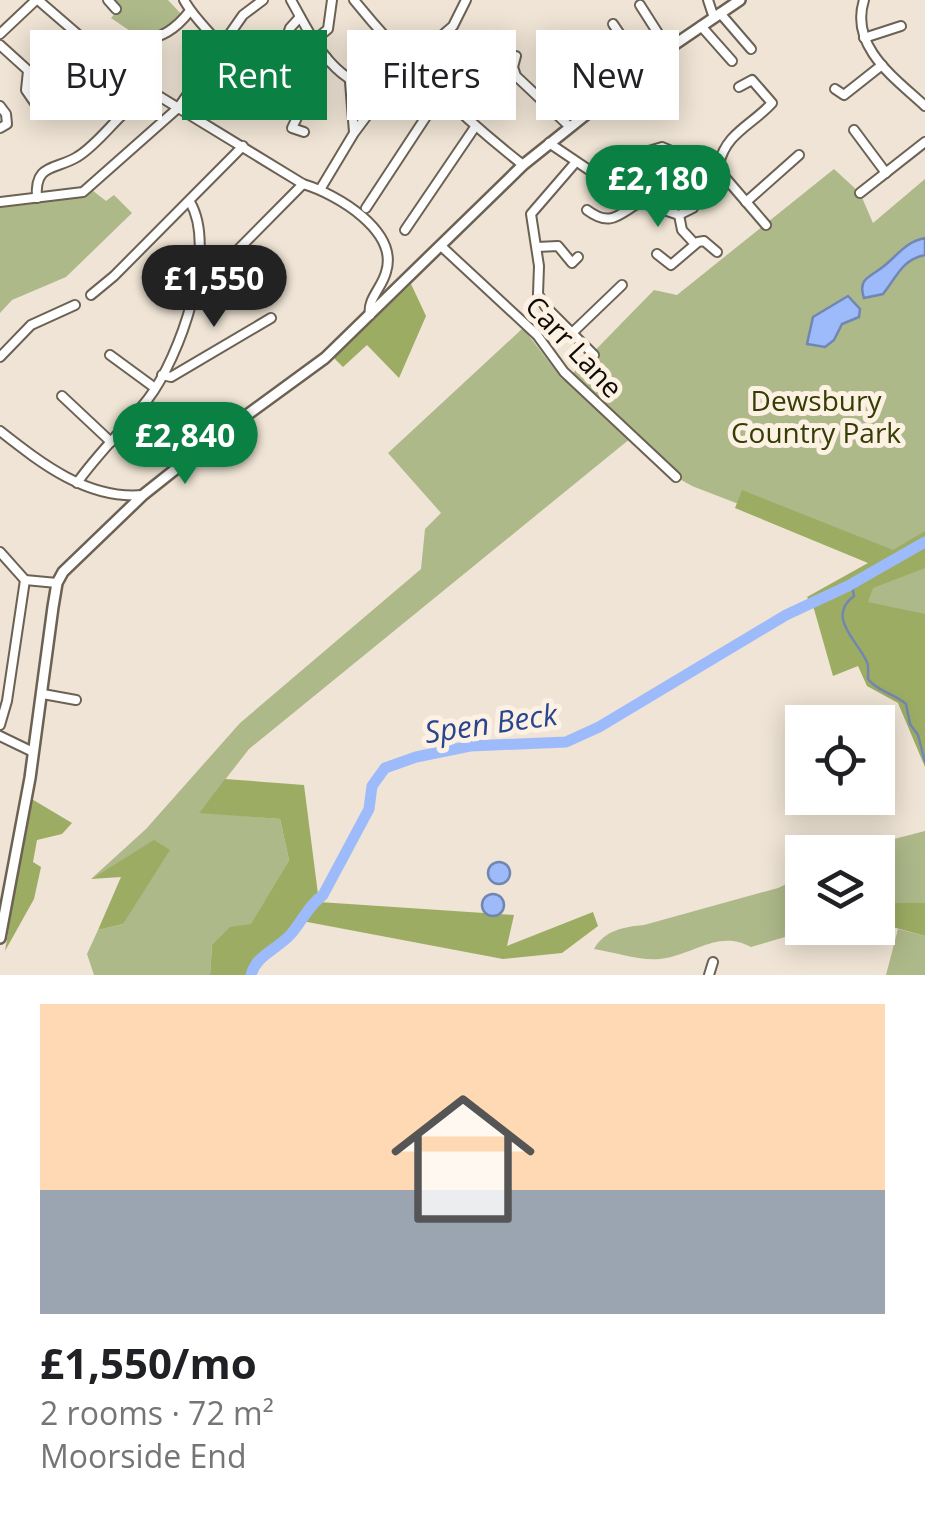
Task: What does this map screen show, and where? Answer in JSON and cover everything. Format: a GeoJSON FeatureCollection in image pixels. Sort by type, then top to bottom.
{"type":"FeatureCollection","features":[{"type":"Feature","properties":{"kind":"main road"},"geometry":{"type":"LineString","coordinates":[[679,41],[740,0]]}},
{"type":"Feature","properties":{"kind":"main road"},"geometry":{"type":"LineString","coordinates":[[0,935],[34,752],[57,583],[82,552],[144,496],[206,444],[325,358],[523,165],[577,120]]}},
{"type":"Feature","properties":{"kind":"street"},"geometry":{"type":"LineString","coordinates":[[0,34],[37,0],[72,30]]}},
{"type":"Feature","properties":{"kind":"street"},"geometry":{"type":"LineString","coordinates":[[108,0],[116,9]]}},
{"type":"Feature","properties":{"kind":"street"},"geometry":{"type":"LineString","coordinates":[[184,0],[189,12],[206,30]]}},
{"type":"Feature","properties":{"kind":"street"},"geometry":{"type":"LineString","coordinates":[[233,30],[243,15],[263,0]]}},
{"type":"Feature","properties":{"kind":"street"},"geometry":{"type":"LineString","coordinates":[[291,0],[308,30]]}},
{"type":"Feature","properties":{"kind":"street"},"geometry":{"type":"LineString","coordinates":[[327,30],[332,0]]}},
{"type":"Feature","properties":{"kind":"street"},"geometry":{"type":"LineString","coordinates":[[354,0],[381,30]]}},
{"type":"Feature","properties":{"kind":"street"},"geometry":{"type":"LineString","coordinates":[[449,30],[466,0]]}},
{"type":"Feature","properties":{"kind":"street"},"geometry":{"type":"LineString","coordinates":[[708,0],[717,16],[751,49]]}},
{"type":"Feature","properties":{"kind":"street"},"geometry":{"type":"LineString","coordinates":[[863,0],[864,38],[870,52],[925,106]]}},
{"type":"Feature","properties":{"kind":"street"},"geometry":{"type":"LineString","coordinates":[[640,5],[656,30]]}},
{"type":"Feature","properties":{"kind":"street"},"geometry":{"type":"LineString","coordinates":[[162,36],[177,28],[189,12]]}},
{"type":"Feature","properties":{"kind":"street"},"geometry":{"type":"LineString","coordinates":[[289,30],[300,17]]}},
{"type":"Feature","properties":{"kind":"street"},"geometry":{"type":"LineString","coordinates":[[613,24],[617,30]]}},
{"type":"Feature","properties":{"kind":"street"},"geometry":{"type":"LineString","coordinates":[[701,26],[732,61]]}},
{"type":"Feature","properties":{"kind":"street"},"geometry":{"type":"LineString","coordinates":[[864,38],[902,26]]}},
{"type":"Feature","properties":{"kind":"street"},"geometry":{"type":"LineString","coordinates":[[0,45],[53,93],[52,107],[37,106],[26,90],[28,72]]}},
{"type":"Feature","properties":{"kind":"street"},"geometry":{"type":"LineString","coordinates":[[327,58],[347,78]]}},
{"type":"Feature","properties":{"kind":"street"},"geometry":{"type":"LineString","coordinates":[[835,89],[844,96],[882,65]]}},
{"type":"Feature","properties":{"kind":"street"},"geometry":{"type":"LineString","coordinates":[[516,76],[569,126]]}},
{"type":"Feature","properties":{"kind":"street"},"geometry":{"type":"LineString","coordinates":[[587,210],[607,220],[640,202],[679,215],[693,208],[717,170],[731,137],[772,104],[752,80],[739,87]]}},
{"type":"Feature","properties":{"kind":"street"},"geometry":{"type":"LineString","coordinates":[[162,98],[304,184],[321,188],[380,234],[388,248],[388,269],[369,306],[370,316]]}},
{"type":"Feature","properties":{"kind":"street"},"geometry":{"type":"LineString","coordinates":[[0,202],[84,192],[182,102]]}},
{"type":"Feature","properties":{"kind":"street"},"geometry":{"type":"LineString","coordinates":[[0,106],[7,124],[0,128]]}},
{"type":"Feature","properties":{"kind":"street"},"geometry":{"type":"LineString","coordinates":[[37,198],[36,187],[43,173],[52,165],[77,158],[117,120]]}},
{"type":"Feature","properties":{"kind":"street"},"geometry":{"type":"LineString","coordinates":[[296,120],[292,128],[304,132]]}},
{"type":"Feature","properties":{"kind":"street"},"geometry":{"type":"LineString","coordinates":[[354,120],[354,133]]}},
{"type":"Feature","properties":{"kind":"street"},"geometry":{"type":"LineString","coordinates":[[321,188],[363,120]]}},
{"type":"Feature","properties":{"kind":"street"},"geometry":{"type":"LineString","coordinates":[[366,208],[424,120]]}},
{"type":"Feature","properties":{"kind":"street"},"geometry":{"type":"LineString","coordinates":[[467,120],[523,165]]}},
{"type":"Feature","properties":{"kind":"street"},"geometry":{"type":"LineString","coordinates":[[406,230],[474,127]]}},
{"type":"Feature","properties":{"kind":"street"},"geometry":{"type":"LineString","coordinates":[[854,130],[886,172]]}},
{"type":"Feature","properties":{"kind":"street"},"geometry":{"type":"LineString","coordinates":[[860,193],[925,142]]}},
{"type":"Feature","properties":{"kind":"street"},"geometry":{"type":"LineString","coordinates":[[549,143],[575,163],[602,175],[626,165],[639,154],[662,147],[717,170],[766,225]]}},
{"type":"Feature","properties":{"kind":"street"},"geometry":{"type":"LineString","coordinates":[[91,295],[244,146]]}},
{"type":"Feature","properties":{"kind":"street"},"geometry":{"type":"LineString","coordinates":[[746,202],[799,155]]}},
{"type":"Feature","properties":{"kind":"street"},"geometry":{"type":"LineString","coordinates":[[575,163],[531,214],[537,247],[538,294],[594,355]]}},
{"type":"Feature","properties":{"kind":"street"},"geometry":{"type":"LineString","coordinates":[[195,284],[206,283],[304,184]]}},
{"type":"Feature","properties":{"kind":"street"},"geometry":{"type":"LineString","coordinates":[[77,483],[156,388],[181,333],[200,255],[199,222],[190,202]]}},
{"type":"Feature","properties":{"kind":"street"},"geometry":{"type":"LineString","coordinates":[[679,215],[682,230],[695,244]]}},
{"type":"Feature","properties":{"kind":"street"},"geometry":{"type":"LineString","coordinates":[[657,254],[671,266],[695,244],[704,241],[717,252]]}},
{"type":"Feature","properties":{"kind":"street","name":"Carr Lane"},"geometry":{"type":"LineString","coordinates":[[440,246],[537,336],[564,372],[676,477]]}},
{"type":"Feature","properties":{"kind":"street"},"geometry":{"type":"LineString","coordinates":[[537,247],[558,246],[572,263],[578,257]]}},
{"type":"Feature","properties":{"kind":"street"},"geometry":{"type":"LineString","coordinates":[[572,334],[622,285]]}},
{"type":"Feature","properties":{"kind":"street"},"geometry":{"type":"LineString","coordinates":[[0,356],[30,325],[75,305]]}},
{"type":"Feature","properties":{"kind":"street"},"geometry":{"type":"LineString","coordinates":[[162,375],[171,378],[271,318]]}},
{"type":"Feature","properties":{"kind":"street"},"geometry":{"type":"LineString","coordinates":[[110,355],[156,388]]}},
{"type":"Feature","properties":{"kind":"street"},"geometry":{"type":"LineString","coordinates":[[62,396],[110,442]]}},
{"type":"Feature","properties":{"kind":"street"},"geometry":{"type":"LineString","coordinates":[[0,446],[3,434],[77,483],[106,494],[144,496]]}},
{"type":"Feature","properties":{"kind":"street"},"geometry":{"type":"LineString","coordinates":[[0,552],[25,580],[57,583]]}},
{"type":"Feature","properties":{"kind":"street"},"geometry":{"type":"LineString","coordinates":[[0,725],[25,580]]}},
{"type":"Feature","properties":{"kind":"street"},"geometry":{"type":"LineString","coordinates":[[43,694],[76,700]]}},
{"type":"Feature","properties":{"kind":"street"},"geometry":{"type":"LineString","coordinates":[[0,736],[34,752]]}},
{"type":"Feature","properties":{"kind":"street"},"geometry":{"type":"LineString","coordinates":[[709,975],[713,962]]}},
{"type":"Feature","properties":{"kind":"green space"},"geometry":{"type":"Polygon","coordinates":[[[111,0],[168,0],[181,14],[173,27],[162,31],[129,30],[111,18],[119,9],[111,0]]]}},
{"type":"Feature","properties":{"kind":"green space","name":"Dewsbury Country Park"},"geometry":{"type":"Polygon","coordinates":[[[834,169],[860,193],[873,223],[925,179],[925,759],[906,704],[839,607],[881,559],[692,486],[631,438],[249,749],[200,812],[280,819],[289,860],[251,925],[212,945],[210,975],[94,975],[87,954],[98,930],[123,924],[154,841],[91,879],[146,829],[240,723],[421,569],[425,529],[441,513],[388,453],[523,328],[562,379],[572,374],[654,290],[677,295],[834,169]]]}},
{"type":"Feature","properties":{"kind":"green space"},"geometry":{"type":"Polygon","coordinates":[[[92,190],[106,201],[114,195],[132,213],[66,277],[12,300],[0,313],[0,204],[22,205],[88,195],[92,190]]]}},
{"type":"Feature","properties":{"kind":"green space"},"geometry":{"type":"Polygon","coordinates":[[[411,284],[426,316],[399,378],[367,345],[343,367],[334,358],[411,284]]]}},
{"type":"Feature","properties":{"kind":"green space"},"geometry":{"type":"Polygon","coordinates":[[[742,490],[893,550],[925,531],[925,568],[873,588],[868,602],[925,614],[925,767],[898,703],[867,686],[858,666],[833,676],[807,597],[868,563],[735,508],[742,490]]]}},
{"type":"Feature","properties":{"kind":"green space"},"geometry":{"type":"Polygon","coordinates":[[[225,779],[304,785],[319,902],[514,915],[507,946],[593,912],[598,926],[562,953],[503,959],[302,921],[253,959],[248,975],[210,975],[212,945],[230,927],[251,924],[289,860],[280,819],[199,813],[225,779]]]}},
{"type":"Feature","properties":{"kind":"green space"},"geometry":{"type":"Polygon","coordinates":[[[30,798],[72,823],[62,834],[37,840],[33,862],[41,867],[34,899],[5,951],[30,798]]]}},
{"type":"Feature","properties":{"kind":"green space"},"geometry":{"type":"Polygon","coordinates":[[[925,831],[925,903],[895,903],[895,839],[925,831]]]}},
{"type":"Feature","properties":{"kind":"green space"},"geometry":{"type":"Polygon","coordinates":[[[154,840],[170,850],[123,924],[98,930],[121,877],[91,879],[154,840]]]}},
{"type":"Feature","properties":{"kind":"green space"},"geometry":{"type":"Polygon","coordinates":[[[785,885],[785,937],[751,947],[719,941],[658,959],[594,949],[615,931],[785,885]]]}},
{"type":"Feature","properties":{"kind":"green space"},"geometry":{"type":"Polygon","coordinates":[[[895,903],[925,903],[925,936],[895,928],[895,903]]]}},
{"type":"Feature","properties":{"kind":"green space"},"geometry":{"type":"Polygon","coordinates":[[[898,929],[925,936],[925,975],[886,975],[898,929]]]}},
{"type":"Feature","properties":{"kind":"water"},"geometry":{"type":"Polygon","coordinates":[[[925,238],[925,255],[905,265],[883,294],[864,298],[862,286],[866,279],[907,246],[925,238]]]}},
{"type":"Feature","properties":{"kind":"water"},"geometry":{"type":"Polygon","coordinates":[[[848,296],[860,309],[859,317],[842,324],[834,340],[825,347],[807,344],[813,317],[848,296]]]}},
{"type":"Feature","properties":{"kind":"water"},"geometry":{"type":"Polygon","coordinates":[[[499,862],[507,865],[507,881],[499,884],[491,881],[488,873],[491,865],[499,862]]]}},
{"type":"Feature","properties":{"kind":"water"},"geometry":{"type":"Polygon","coordinates":[[[493,894],[501,897],[501,913],[493,916],[485,913],[482,905],[485,897],[493,894]]]}},
{"type":"Feature","properties":{"kind":"waterway","name":"Spen Beck"},"geometry":{"type":"LineString","coordinates":[[251,975],[258,962],[291,934],[323,895],[369,809],[372,786],[385,768],[470,746],[566,742],[599,727],[786,615],[848,586],[925,542]]}},
{"type":"Feature","properties":{"kind":"waterway"},"geometry":{"type":"LineString","coordinates":[[852,585],[854,596],[843,612],[846,629],[867,662],[868,679],[906,704],[925,762]]}}]}
